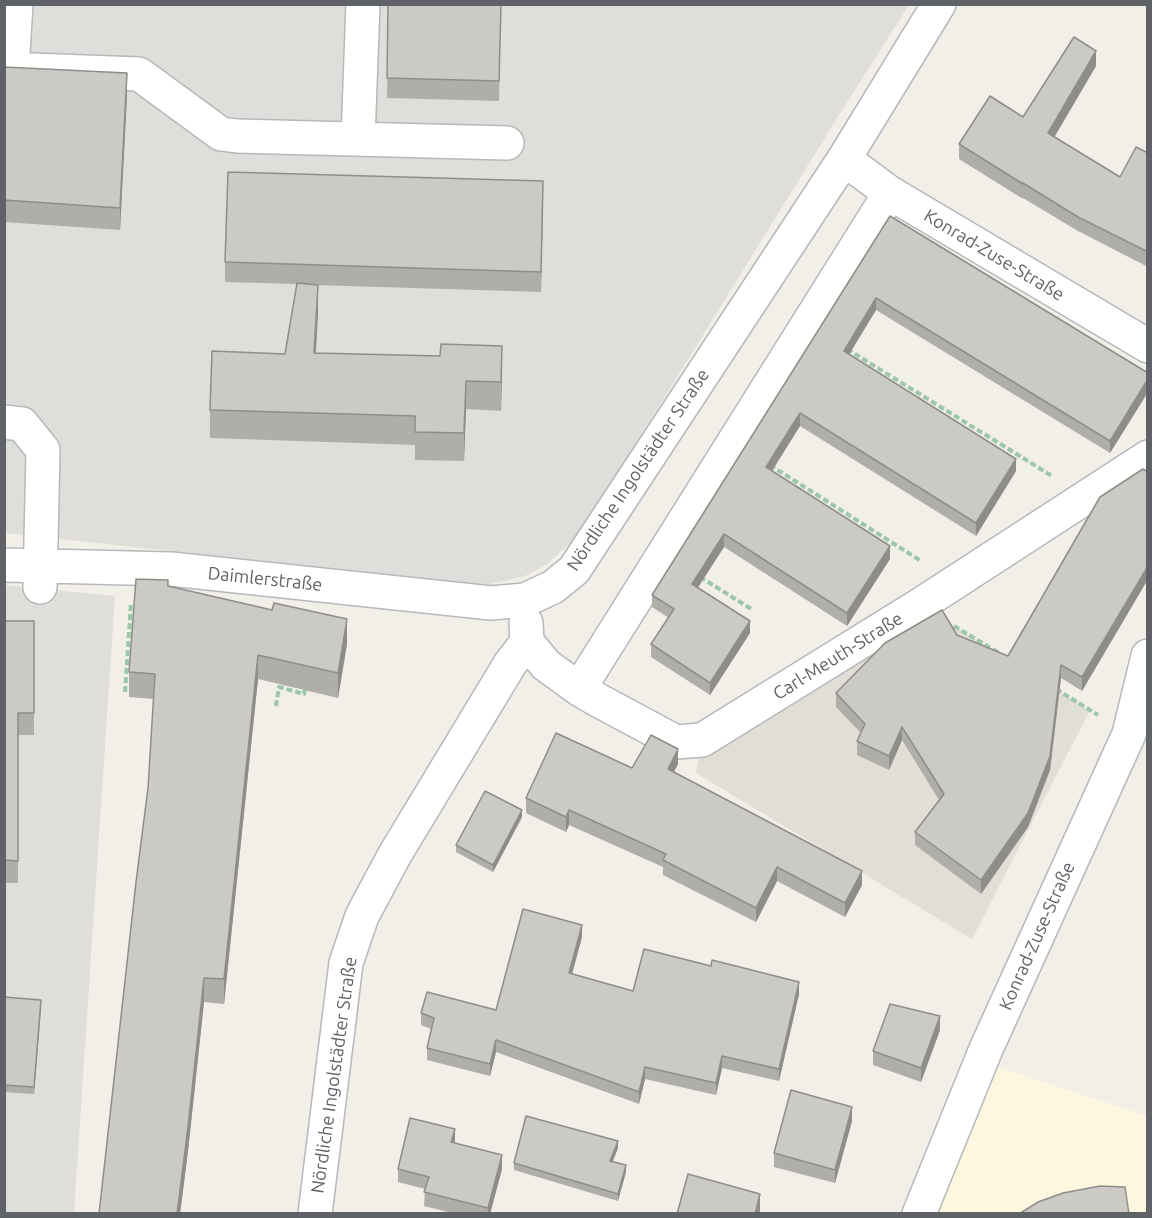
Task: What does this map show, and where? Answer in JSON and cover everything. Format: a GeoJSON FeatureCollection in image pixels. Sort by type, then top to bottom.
{"type":"FeatureCollection","features":[{"type":"Feature","properties":{"kind":"street"},"geometry":{"type":"LineString","coordinates":[[16,4],[8,69],[140,74],[221,134],[507,143]]}},
{"type":"Feature","properties":{"kind":"street"},"geometry":{"type":"LineString","coordinates":[[358,139],[363,4]]}},
{"type":"Feature","properties":{"kind":"street","name":"Nördliche Ingolstädter Straße"},"geometry":{"type":"LineString","coordinates":[[525,600],[553,587],[574,570],[844,159],[939,4]]}},
{"type":"Feature","properties":{"kind":"street","name":"Konrad-Zuse-Straße"},"geometry":{"type":"LineString","coordinates":[[844,159],[890,193],[1148,346]]}},
{"type":"Feature","properties":{"kind":"street"},"geometry":{"type":"LineString","coordinates":[[579,689],[890,193]]}},
{"type":"Feature","properties":{"kind":"street"},"geometry":{"type":"LineString","coordinates":[[4,422],[22,424],[43,450],[40,577]]}},
{"type":"Feature","properties":{"kind":"street","name":"Carl-Meuth-Straße"},"geometry":{"type":"LineString","coordinates":[[526,642],[546,666],[579,689],[676,742],[702,740],[920,605],[1148,457]]}},
{"type":"Feature","properties":{"kind":"street","name":"Daimlerstraße"},"geometry":{"type":"LineString","coordinates":[[4,565],[40,577],[171,569],[491,603],[525,600]]}},
{"type":"Feature","properties":{"kind":"street"},"geometry":{"type":"LineString","coordinates":[[525,600],[526,642]]}},
{"type":"Feature","properties":{"kind":"street","name":"Nördliche Ingolstädter Straße"},"geometry":{"type":"LineString","coordinates":[[315,1214],[346,963],[362,916],[394,856],[510,664],[526,642]]}},
{"type":"Feature","properties":{"kind":"street","name":"Konrad-Zuse-Straße"},"geometry":{"type":"LineString","coordinates":[[919,1214],[986,1049],[1129,734],[1148,656]]}},
{"type":"Feature","properties":{"kind":"path"},"geometry":{"type":"LineString","coordinates":[[808,325],[1086,497]]}},
{"type":"Feature","properties":{"kind":"path"},"geometry":{"type":"LineString","coordinates":[[734,442],[954,583]]}},
{"type":"Feature","properties":{"kind":"path"},"geometry":{"type":"LineString","coordinates":[[664,554],[753,610]]}},
{"type":"Feature","properties":{"kind":"path"},"geometry":{"type":"LineString","coordinates":[[125,692],[131,604]]}},
{"type":"Feature","properties":{"kind":"path"},"geometry":{"type":"LineString","coordinates":[[920,605],[1007,658]]}},
{"type":"Feature","properties":{"kind":"path"},"geometry":{"type":"LineString","coordinates":[[276,706],[279,687],[304,694],[305,689]]}},
{"type":"Feature","properties":{"kind":"path"},"geometry":{"type":"LineString","coordinates":[[1054,687],[1129,734]]}},
{"type":"Feature","properties":{"kind":"shaded area"},"geometry":{"type":"Polygon","coordinates":[[[5,5],[909,5],[580,534],[546,565],[525,576],[486,585],[5,533],[5,5]]]}},
{"type":"Feature","properties":{"kind":"shaded area"},"geometry":{"type":"Polygon","coordinates":[[[5,585],[115,596],[74,1213],[5,1214],[5,585]]]}},
{"type":"Feature","properties":{"kind":"shaded area"},"geometry":{"type":"Polygon","coordinates":[[[920,605],[1090,710],[972,939],[696,773],[702,740],[920,605]]]}},
{"type":"Feature","properties":{"kind":"shaded area"},"geometry":{"type":"Polygon","coordinates":[[[991,1065],[1147,1116],[1147,1213],[930,1214],[991,1065]]]}},
{"type":"Feature","properties":{"kind":"building"},"geometry":{"type":"Polygon","coordinates":[[[388,4],[501,4],[499,81],[387,78],[388,4]]]}},
{"type":"Feature","properties":{"kind":"building"},"geometry":{"type":"Polygon","coordinates":[[[1074,37],[1096,51],[1048,133],[1120,177],[1136,147],[1148,153],[1148,252],[1078,217],[959,144],[990,96],[1023,117],[1074,37]]]}},
{"type":"Feature","properties":{"kind":"building"},"geometry":{"type":"Polygon","coordinates":[[[4,67],[127,73],[120,208],[4,200],[4,67]]]}},
{"type":"Feature","properties":{"kind":"building"},"geometry":{"type":"Polygon","coordinates":[[[228,172],[543,181],[541,272],[225,262],[228,172]]]}},
{"type":"Feature","properties":{"kind":"building"},"geometry":{"type":"Polygon","coordinates":[[[890,216],[1148,373],[1148,379],[1110,441],[876,298],[844,351],[1016,459],[976,523],[800,413],[766,467],[890,546],[847,613],[724,534],[692,584],[750,621],[710,683],[651,644],[674,609],[652,595],[890,216]]]}},
{"type":"Feature","properties":{"kind":"building"},"geometry":{"type":"Polygon","coordinates":[[[297,283],[318,285],[314,353],[440,356],[441,344],[502,346],[501,382],[466,381],[464,433],[415,432],[415,416],[210,410],[212,351],[285,354],[297,283]]]}},
{"type":"Feature","properties":{"kind":"building"},"geometry":{"type":"Polygon","coordinates":[[[1143,469],[1148,472],[1148,566],[1082,677],[1061,665],[1050,756],[1028,813],[981,880],[915,832],[944,794],[902,727],[889,756],[857,741],[865,724],[836,693],[885,643],[942,610],[957,635],[1008,656],[1100,497],[1143,469]]]}},
{"type":"Feature","properties":{"kind":"building"},"geometry":{"type":"Polygon","coordinates":[[[136,579],[168,580],[168,586],[272,610],[274,603],[347,619],[338,673],[258,655],[224,979],[204,978],[177,1214],[99,1214],[148,788],[155,674],[129,672],[136,579]]]}},
{"type":"Feature","properties":{"kind":"building"},"geometry":{"type":"Polygon","coordinates":[[[4,621],[34,621],[34,713],[18,713],[18,861],[4,860],[4,621]]]}},
{"type":"Feature","properties":{"kind":"building"},"geometry":{"type":"Polygon","coordinates":[[[556,733],[632,768],[651,735],[678,749],[668,769],[862,871],[845,903],[777,867],[756,908],[663,860],[666,854],[569,810],[566,817],[526,798],[556,733]]]}},
{"type":"Feature","properties":{"kind":"building"},"geometry":{"type":"Polygon","coordinates":[[[485,791],[522,810],[493,865],[456,845],[485,791]]]}},
{"type":"Feature","properties":{"kind":"building"},"geometry":{"type":"Polygon","coordinates":[[[523,909],[582,925],[569,973],[633,991],[644,949],[711,966],[712,960],[799,982],[779,1069],[722,1056],[716,1083],[645,1067],[639,1092],[496,1040],[490,1064],[427,1048],[434,1018],[421,1013],[427,992],[496,1010],[523,909]]]}},
{"type":"Feature","properties":{"kind":"building"},"geometry":{"type":"Polygon","coordinates":[[[4,997],[41,1000],[34,1087],[4,1085],[4,997]]]}},
{"type":"Feature","properties":{"kind":"building"},"geometry":{"type":"Polygon","coordinates":[[[890,1004],[940,1016],[921,1068],[873,1051],[890,1004]]]}},
{"type":"Feature","properties":{"kind":"building"},"geometry":{"type":"Polygon","coordinates":[[[791,1090],[852,1107],[835,1170],[774,1153],[791,1090]]]}},
{"type":"Feature","properties":{"kind":"building"},"geometry":{"type":"Polygon","coordinates":[[[526,1116],[618,1141],[610,1161],[626,1165],[618,1194],[514,1163],[526,1116]]]}},
{"type":"Feature","properties":{"kind":"building"},"geometry":{"type":"Polygon","coordinates":[[[410,1118],[455,1129],[451,1142],[502,1155],[488,1208],[424,1192],[429,1177],[398,1169],[410,1118]]]}},
{"type":"Feature","properties":{"kind":"building"},"geometry":{"type":"Polygon","coordinates":[[[688,1174],[760,1194],[755,1214],[677,1214],[688,1174]]]}},
{"type":"Feature","properties":{"kind":"building"},"geometry":{"type":"Polygon","coordinates":[[[1100,1186],[1125,1187],[1129,1214],[1019,1214],[1038,1202],[1063,1193],[1100,1186]]]}}]}
